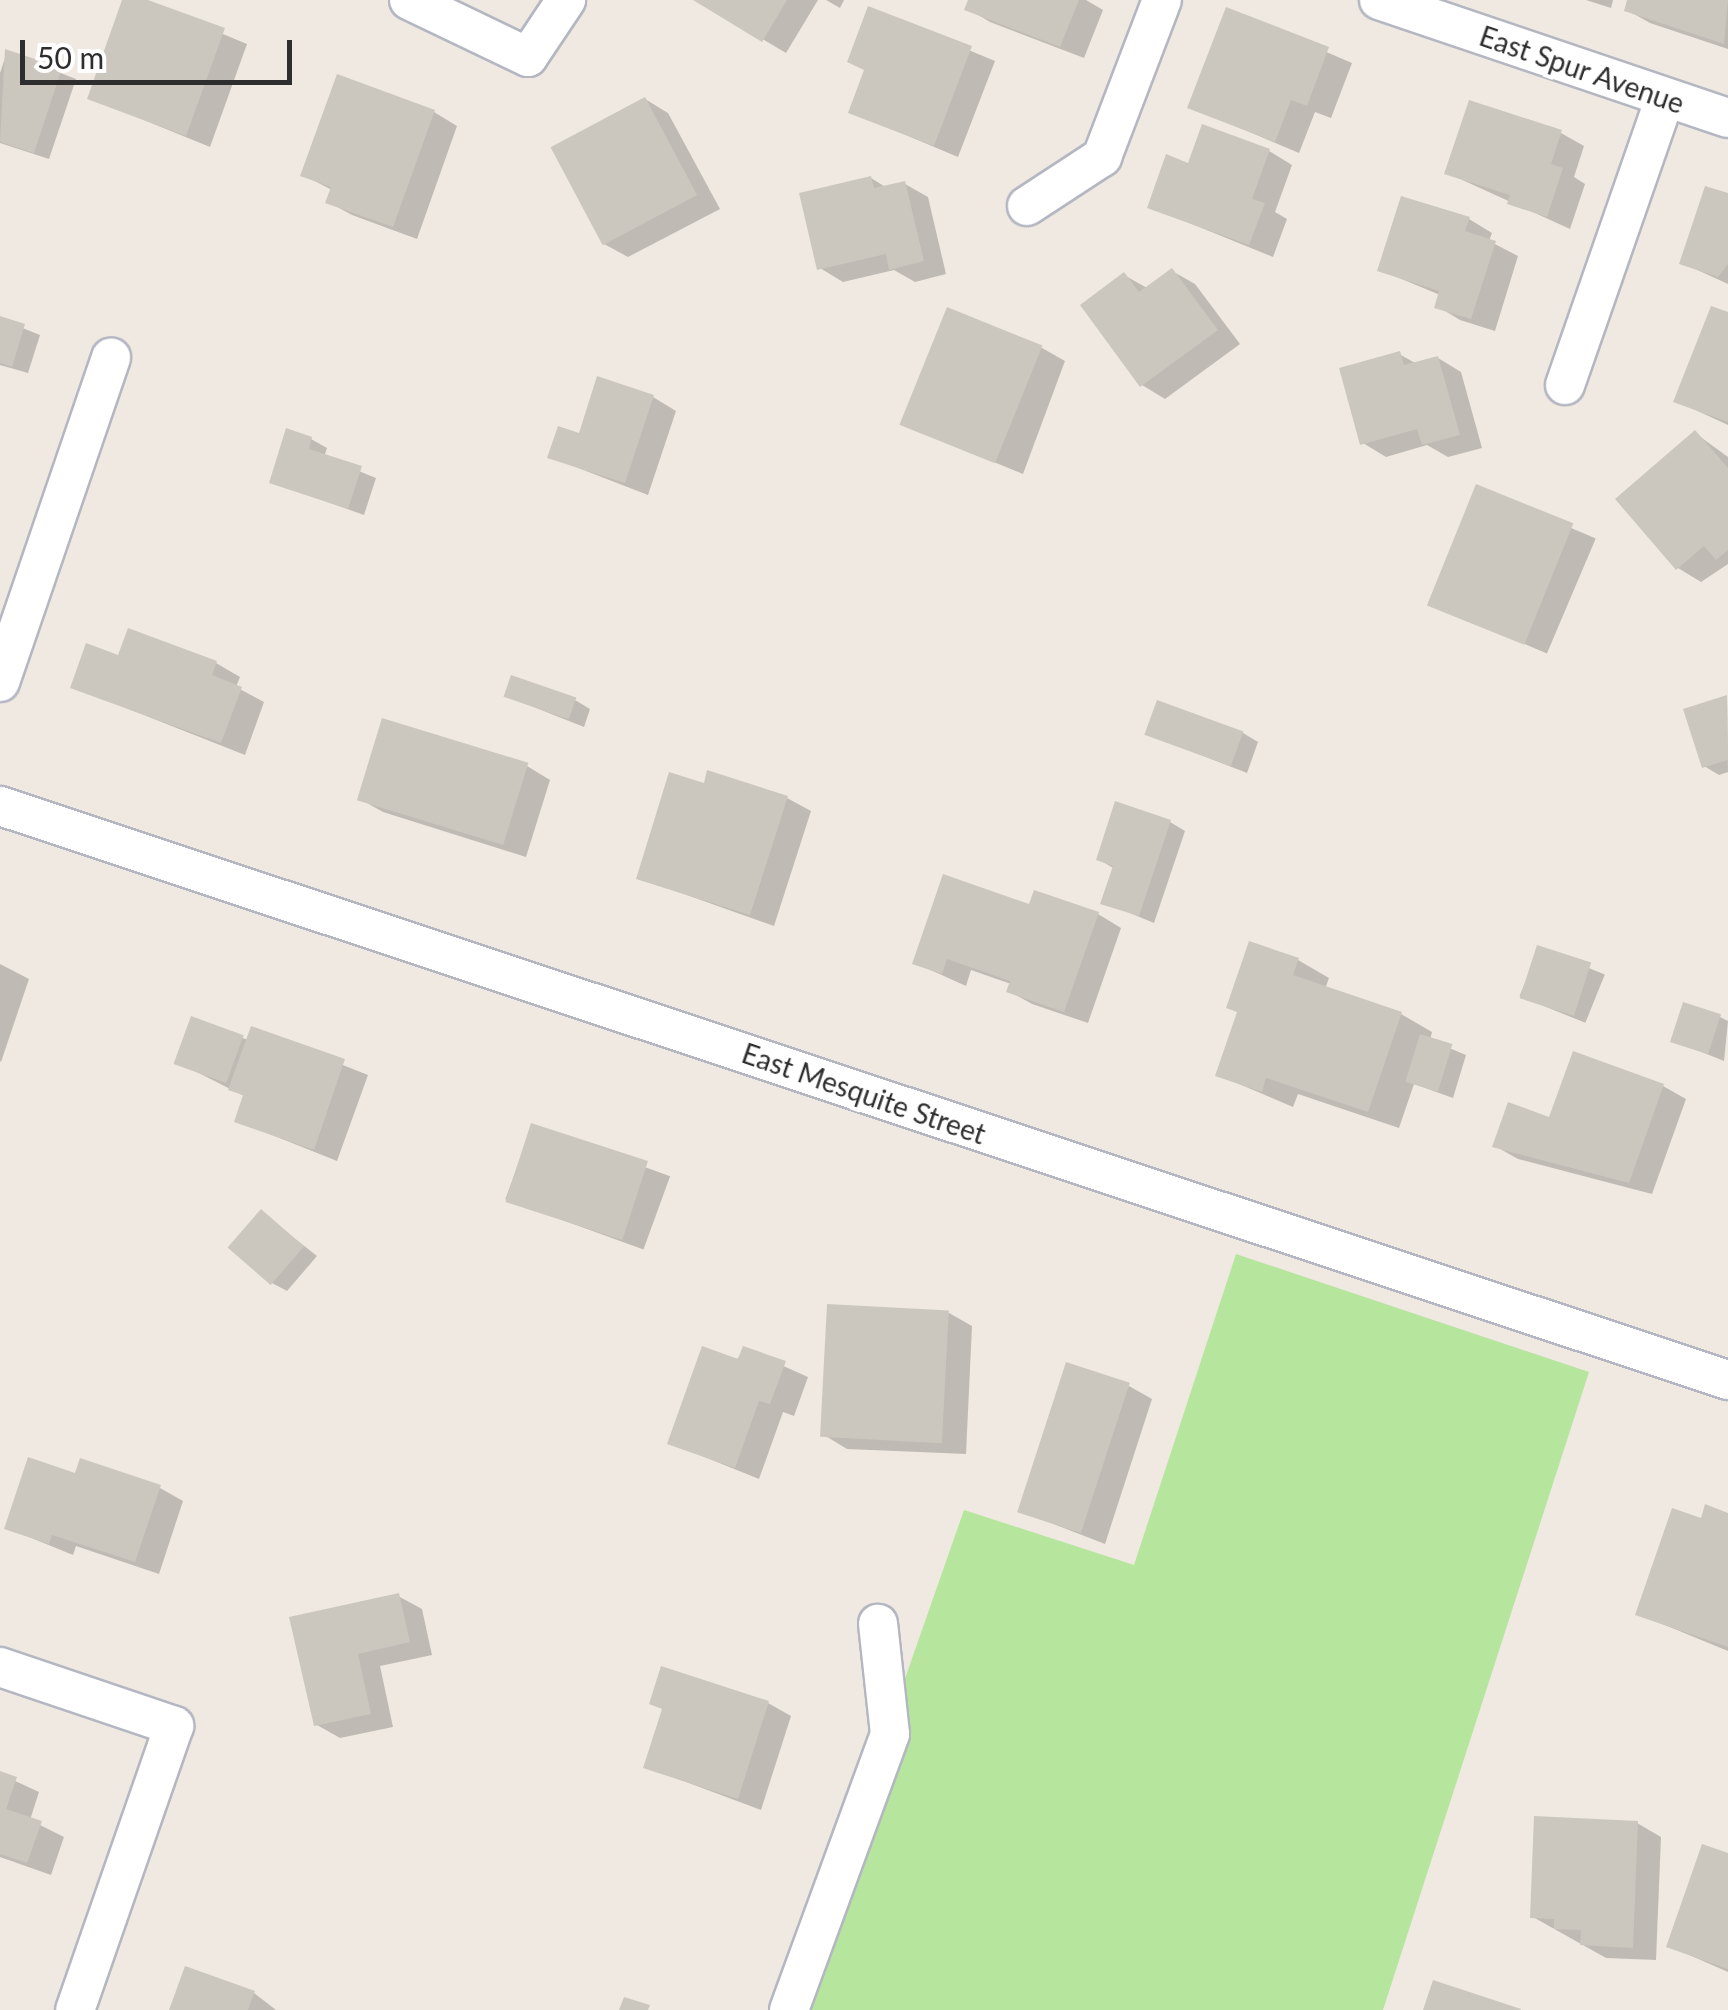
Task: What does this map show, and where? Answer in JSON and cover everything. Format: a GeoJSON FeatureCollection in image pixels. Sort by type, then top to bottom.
{"type":"FeatureCollection","features":[{"type":"Feature","properties":{"kind":"street"},"geometry":{"type":"LineString","coordinates":[[410,0],[528,57],[566,0]]}},
{"type":"Feature","properties":{"kind":"street"},"geometry":{"type":"LineString","coordinates":[[1027,206],[1102,157],[1162,0]]}},
{"type":"Feature","properties":{"kind":"street","name":"East Spur Avenue"},"geometry":{"type":"LineString","coordinates":[[1379,0],[1728,118]]}},
{"type":"Feature","properties":{"kind":"street"},"geometry":{"type":"LineString","coordinates":[[1565,385],[1666,98]]}},
{"type":"Feature","properties":{"kind":"street"},"geometry":{"type":"LineString","coordinates":[[0,682],[111,357]]}},
{"type":"Feature","properties":{"kind":"street","name":"East Mesquite Street"},"geometry":{"type":"LineString","coordinates":[[0,806],[1728,1380]]}},
{"type":"Feature","properties":{"kind":"street"},"geometry":{"type":"LineString","coordinates":[[789,2010],[890,1734],[878,1624]]}},
{"type":"Feature","properties":{"kind":"street"},"geometry":{"type":"LineString","coordinates":[[0,1667],[174,1726],[75,2010]]}},
{"type":"Feature","properties":{"kind":"green space"},"geometry":{"type":"Polygon","coordinates":[[[1236,1254],[1589,1372],[1383,2010],[789,2010],[964,1510],[1134,1565],[1236,1254]]]}},
{"type":"Feature","properties":{"kind":"building"},"geometry":{"type":"Polygon","coordinates":[[[122,0],[148,0],[225,28],[186,136],[87,99],[122,0]]]}},
{"type":"Feature","properties":{"kind":"building"},"geometry":{"type":"Polygon","coordinates":[[[693,0],[787,0],[762,42],[693,0]]]}},
{"type":"Feature","properties":{"kind":"building"},"geometry":{"type":"Polygon","coordinates":[[[968,0],[1079,0],[1060,47],[964,10],[968,0]]]}},
{"type":"Feature","properties":{"kind":"building"},"geometry":{"type":"Polygon","coordinates":[[[1627,0],[1728,0],[1724,44],[1624,11],[1627,0]]]}},
{"type":"Feature","properties":{"kind":"building"},"geometry":{"type":"Polygon","coordinates":[[[868,6],[972,46],[934,146],[848,113],[864,70],[847,62],[868,6]]]}},
{"type":"Feature","properties":{"kind":"building"},"geometry":{"type":"Polygon","coordinates":[[[1226,7],[1329,47],[1307,106],[1291,100],[1275,142],[1187,108],[1226,7]]]}},
{"type":"Feature","properties":{"kind":"building"},"geometry":{"type":"Polygon","coordinates":[[[5,49],[62,68],[34,153],[0,142],[5,49]]]}},
{"type":"Feature","properties":{"kind":"building"},"geometry":{"type":"Polygon","coordinates":[[[337,74],[435,110],[393,227],[325,203],[331,187],[300,176],[337,74]]]}},
{"type":"Feature","properties":{"kind":"building"},"geometry":{"type":"Polygon","coordinates":[[[645,97],[697,195],[603,245],[551,147],[645,97]]]}},
{"type":"Feature","properties":{"kind":"building"},"geometry":{"type":"Polygon","coordinates":[[[1469,100],[1562,130],[1551,164],[1563,168],[1547,217],[1507,204],[1510,195],[1444,174],[1469,100]]]}},
{"type":"Feature","properties":{"kind":"building"},"geometry":{"type":"Polygon","coordinates":[[[1202,124],[1270,149],[1252,199],[1265,203],[1249,245],[1147,208],[1166,154],[1188,163],[1202,124]]]}},
{"type":"Feature","properties":{"kind":"building"},"geometry":{"type":"Polygon","coordinates":[[[871,176],[874,188],[905,181],[924,261],[889,270],[886,254],[817,270],[799,193],[871,176]]]}},
{"type":"Feature","properties":{"kind":"building"},"geometry":{"type":"Polygon","coordinates":[[[1705,186],[1728,193],[1728,264],[1718,277],[1679,264],[1705,186]]]}},
{"type":"Feature","properties":{"kind":"building"},"geometry":{"type":"Polygon","coordinates":[[[1401,196],[1470,217],[1465,231],[1496,241],[1471,319],[1434,308],[1439,291],[1377,271],[1401,196]]]}},
{"type":"Feature","properties":{"kind":"building"},"geometry":{"type":"Polygon","coordinates":[[[1172,268],[1218,330],[1140,387],[1080,305],[1124,272],[1139,292],[1172,268]]]}},
{"type":"Feature","properties":{"kind":"building"},"geometry":{"type":"Polygon","coordinates":[[[1711,306],[1728,312],[1728,422],[1673,402],[1711,306]]]}},
{"type":"Feature","properties":{"kind":"building"},"geometry":{"type":"Polygon","coordinates":[[[947,307],[1042,346],[995,463],[899,425],[947,307]]]}},
{"type":"Feature","properties":{"kind":"building"},"geometry":{"type":"Polygon","coordinates":[[[0,316],[25,324],[12,367],[0,363],[0,316]]]}},
{"type":"Feature","properties":{"kind":"building"},"geometry":{"type":"Polygon","coordinates":[[[1400,351],[1404,365],[1438,356],[1460,435],[1422,445],[1417,429],[1360,445],[1339,368],[1400,351]]]}},
{"type":"Feature","properties":{"kind":"building"},"geometry":{"type":"Polygon","coordinates":[[[597,376],[654,395],[625,483],[547,458],[558,426],[579,433],[597,376]]]}},
{"type":"Feature","properties":{"kind":"building"},"geometry":{"type":"Polygon","coordinates":[[[286,428],[312,437],[309,449],[362,466],[348,509],[269,483],[286,428]]]}},
{"type":"Feature","properties":{"kind":"building"},"geometry":{"type":"Polygon","coordinates":[[[1695,430],[1728,468],[1728,550],[1716,560],[1704,546],[1676,570],[1615,499],[1695,430]]]}},
{"type":"Feature","properties":{"kind":"building"},"geometry":{"type":"Polygon","coordinates":[[[1476,484],[1573,523],[1524,645],[1427,605],[1476,484]]]}},
{"type":"Feature","properties":{"kind":"building"},"geometry":{"type":"Polygon","coordinates":[[[128,628],[217,661],[212,675],[242,687],[221,743],[70,688],[86,643],[118,655],[128,628]]]}},
{"type":"Feature","properties":{"kind":"building"},"geometry":{"type":"Polygon","coordinates":[[[511,675],[576,697],[569,719],[504,697],[511,675]]]}},
{"type":"Feature","properties":{"kind":"building"},"geometry":{"type":"Polygon","coordinates":[[[1727,695],[1728,760],[1702,768],[1683,709],[1727,695]]]}},
{"type":"Feature","properties":{"kind":"building"},"geometry":{"type":"Polygon","coordinates":[[[1157,700],[1243,731],[1231,766],[1144,735],[1157,700]]]}},
{"type":"Feature","properties":{"kind":"building"},"geometry":{"type":"Polygon","coordinates":[[[382,718],[528,763],[503,845],[357,800],[382,718]]]}},
{"type":"Feature","properties":{"kind":"building"},"geometry":{"type":"Polygon","coordinates":[[[707,770],[788,796],[750,915],[636,879],[669,772],[704,783],[707,770]]]}},
{"type":"Feature","properties":{"kind":"building"},"geometry":{"type":"Polygon","coordinates":[[[1115,801],[1171,820],[1139,916],[1100,904],[1113,866],[1096,860],[1115,801]]]}},
{"type":"Feature","properties":{"kind":"building"},"geometry":{"type":"Polygon","coordinates":[[[943,874],[1029,904],[1034,890],[1099,912],[1064,1012],[1006,992],[1010,981],[947,959],[942,974],[912,964],[943,874]]]}},
{"type":"Feature","properties":{"kind":"building"},"geometry":{"type":"Polygon","coordinates":[[[1249,941],[1299,958],[1293,975],[1402,1012],[1368,1112],[1266,1078],[1262,1092],[1215,1076],[1237,1012],[1226,1008],[1249,941]]]}},
{"type":"Feature","properties":{"kind":"building"},"geometry":{"type":"Polygon","coordinates":[[[1537,945],[1591,963],[1574,1016],[1520,998],[1537,945]]]}},
{"type":"Feature","properties":{"kind":"building"},"geometry":{"type":"Polygon","coordinates":[[[1683,1002],[1721,1014],[1708,1054],[1670,1042],[1683,1002]]]}},
{"type":"Feature","properties":{"kind":"building"},"geometry":{"type":"Polygon","coordinates":[[[191,1016],[244,1035],[226,1083],[174,1064],[191,1016]]]}},
{"type":"Feature","properties":{"kind":"building"},"geometry":{"type":"Polygon","coordinates":[[[251,1026],[345,1059],[314,1150],[234,1122],[243,1095],[228,1090],[251,1026]]]}},
{"type":"Feature","properties":{"kind":"building"},"geometry":{"type":"Polygon","coordinates":[[[1420,1034],[1453,1044],[1438,1092],[1405,1082],[1420,1034]]]}},
{"type":"Feature","properties":{"kind":"building"},"geometry":{"type":"Polygon","coordinates":[[[1573,1051],[1664,1084],[1629,1183],[1492,1147],[1508,1102],[1549,1117],[1573,1051]]]}},
{"type":"Feature","properties":{"kind":"building"},"geometry":{"type":"Polygon","coordinates":[[[531,1123],[648,1161],[622,1240],[505,1202],[531,1123]]]}},
{"type":"Feature","properties":{"kind":"building"},"geometry":{"type":"Polygon","coordinates":[[[261,1209],[304,1246],[271,1285],[228,1247],[261,1209]]]}},
{"type":"Feature","properties":{"kind":"building"},"geometry":{"type":"Polygon","coordinates":[[[827,1304],[949,1310],[942,1443],[820,1437],[827,1304]]]}},
{"type":"Feature","properties":{"kind":"building"},"geometry":{"type":"Polygon","coordinates":[[[702,1346],[738,1359],[743,1346],[786,1361],[770,1404],[759,1401],[735,1468],[667,1444],[702,1346]]]}},
{"type":"Feature","properties":{"kind":"building"},"geometry":{"type":"Polygon","coordinates":[[[1066,1362],[1130,1383],[1081,1533],[1017,1512],[1066,1362]]]}},
{"type":"Feature","properties":{"kind":"building"},"geometry":{"type":"Polygon","coordinates":[[[28,1457],[75,1473],[80,1458],[161,1485],[135,1562],[52,1535],[49,1544],[4,1529],[28,1457]]]}},
{"type":"Feature","properties":{"kind":"building"},"geometry":{"type":"Polygon","coordinates":[[[1705,1504],[1728,1513],[1728,1647],[1635,1615],[1672,1508],[1701,1518],[1705,1504]]]}},
{"type":"Feature","properties":{"kind":"building"},"geometry":{"type":"Polygon","coordinates":[[[399,1593],[410,1642],[358,1654],[371,1714],[314,1726],[289,1617],[399,1593]]]}},
{"type":"Feature","properties":{"kind":"building"},"geometry":{"type":"Polygon","coordinates":[[[661,1666],[769,1701],[738,1799],[643,1768],[662,1709],[649,1704],[661,1666]]]}},
{"type":"Feature","properties":{"kind":"building"},"geometry":{"type":"Polygon","coordinates":[[[0,1771],[17,1777],[6,1809],[42,1821],[27,1863],[0,1854],[0,1771]]]}},
{"type":"Feature","properties":{"kind":"building"},"geometry":{"type":"Polygon","coordinates":[[[1534,1816],[1638,1821],[1633,1948],[1580,1945],[1581,1930],[1554,1929],[1554,1919],[1530,1918],[1534,1816]]]}},
{"type":"Feature","properties":{"kind":"building"},"geometry":{"type":"Polygon","coordinates":[[[1702,1844],[1728,1853],[1728,1969],[1666,1947],[1702,1844]]]}},
{"type":"Feature","properties":{"kind":"building"},"geometry":{"type":"Polygon","coordinates":[[[185,1966],[255,1991],[248,2010],[169,2010],[185,1966]]]}},
{"type":"Feature","properties":{"kind":"building"},"geometry":{"type":"Polygon","coordinates":[[[1433,1980],[1521,2009],[1521,2010],[1423,2010],[1433,1980]]]}},
{"type":"Feature","properties":{"kind":"building"},"geometry":{"type":"Polygon","coordinates":[[[624,1997],[650,2005],[648,2010],[619,2010],[624,1997]]]}}]}
